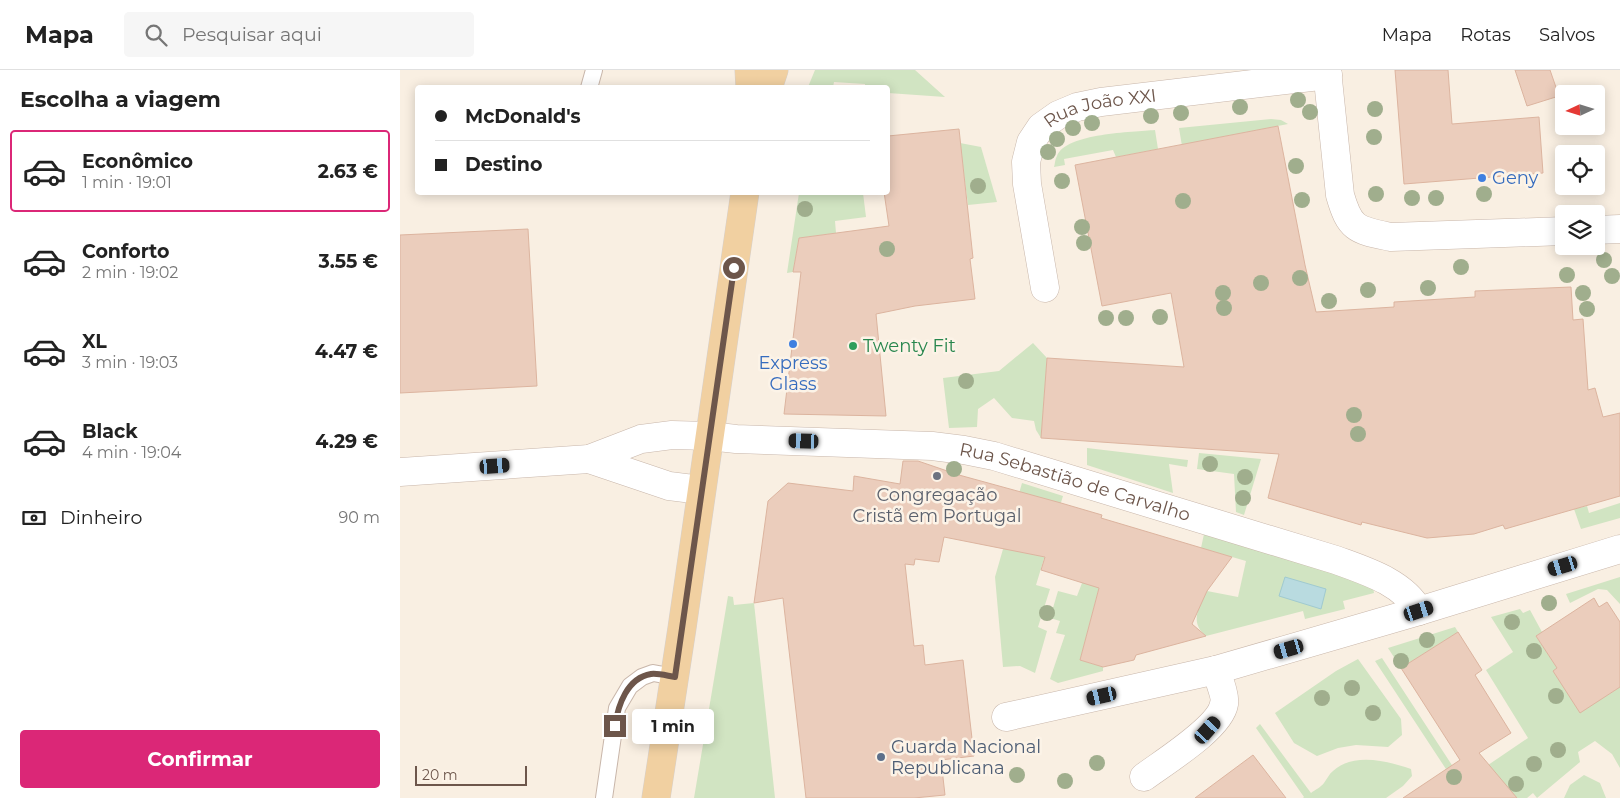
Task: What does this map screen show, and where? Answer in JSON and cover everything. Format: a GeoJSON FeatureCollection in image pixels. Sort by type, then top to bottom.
{"type":"FeatureCollection","features":[{"type":"Feature","properties":{"kind":"main road"},"geometry":{"type":"LineString","coordinates":[[749,70],[750,85]]}},
{"type":"Feature","properties":{"kind":"main road"},"geometry":{"type":"LineString","coordinates":[[769,85],[774,70]]}},
{"type":"Feature","properties":{"kind":"main road"},"geometry":{"type":"LineString","coordinates":[[656,798],[745,195]]}},
{"type":"Feature","properties":{"kind":"street"},"geometry":{"type":"LineString","coordinates":[[1327,72],[1340,195],[1346,214],[1355,226],[1368,232],[1391,237],[1555,231]]}},
{"type":"Feature","properties":{"kind":"street","name":"Rua João XXI"},"geometry":{"type":"LineString","coordinates":[[1045,288],[1027,184],[1026,162],[1031,142],[1041,127],[1058,115],[1078,107],[1101,102],[1327,72]]}},
{"type":"Feature","properties":{"kind":"street"},"geometry":{"type":"LineString","coordinates":[[1605,230],[1620,229]]}},
{"type":"Feature","properties":{"kind":"street","name":"Rua Sebastião de Carvalho"},"geometry":{"type":"LineString","coordinates":[[589,460],[641,439],[672,435],[932,446],[964,450],[994,456],[1336,560],[1373,573],[1413,601],[1419,611]]}},
{"type":"Feature","properties":{"kind":"street"},"geometry":{"type":"LineString","coordinates":[[400,472],[589,460],[669,486],[701,490]]}},
{"type":"Feature","properties":{"kind":"street"},"geometry":{"type":"LineString","coordinates":[[1006,717],[1216,670],[1419,611],[1620,549]]}},
{"type":"Feature","properties":{"kind":"street"},"geometry":{"type":"LineString","coordinates":[[1144,777],[1208,730],[1218,719],[1225,703],[1216,670]]}},
{"type":"Feature","properties":{"kind":"lane"},"geometry":{"type":"LineString","coordinates":[[590,85],[594,70]]}},
{"type":"Feature","properties":{"kind":"lane"},"geometry":{"type":"LineString","coordinates":[[604,798],[617,708],[630,686],[642,677],[653,673],[675,677]]}},
{"type":"Feature","properties":{"kind":"green space"},"geometry":{"type":"Polygon","coordinates":[[[815,70],[915,70],[945,97],[890,93],[890,85],[834,82],[833,85],[809,85],[815,70]]]}},
{"type":"Feature","properties":{"kind":"green space"},"geometry":{"type":"Polygon","coordinates":[[[1271,119],[1281,120],[1288,124],[1197,142],[1183,152],[1179,128],[1271,119]]]}},
{"type":"Feature","properties":{"kind":"green space"},"geometry":{"type":"Polygon","coordinates":[[[1155,130],[1158,149],[1116,157],[1113,150],[1064,159],[1065,165],[1054,167],[1056,157],[1063,148],[1086,138],[1155,130]]]}},
{"type":"Feature","properties":{"kind":"green space"},"geometry":{"type":"Polygon","coordinates":[[[960,143],[981,147],[997,202],[968,205],[960,143]]]}},
{"type":"Feature","properties":{"kind":"green space"},"geometry":{"type":"Polygon","coordinates":[[[799,195],[863,195],[866,217],[835,221],[836,233],[799,238],[793,272],[787,273],[799,195]]]}},
{"type":"Feature","properties":{"kind":"green space"},"geometry":{"type":"Polygon","coordinates":[[[1033,343],[1047,358],[1041,438],[1036,430],[1034,421],[1012,418],[994,398],[978,409],[977,427],[949,428],[943,378],[999,371],[1033,343]]]}},
{"type":"Feature","properties":{"kind":"green space"},"geometry":{"type":"Polygon","coordinates":[[[1087,448],[1188,460],[1187,467],[1169,464],[1173,493],[1087,465],[1087,448]]]}},
{"type":"Feature","properties":{"kind":"green space"},"geometry":{"type":"Polygon","coordinates":[[[1199,453],[1261,459],[1244,515],[1236,512],[1234,474],[1197,469],[1199,453]]]}},
{"type":"Feature","properties":{"kind":"green space"},"geometry":{"type":"Polygon","coordinates":[[[1022,483],[1063,496],[1036,585],[1050,589],[1038,627],[1047,631],[1035,673],[1020,666],[1003,667],[995,577],[1022,483]]]}},
{"type":"Feature","properties":{"kind":"green space"},"geometry":{"type":"Polygon","coordinates":[[[1620,503],[1620,518],[1581,529],[1574,509],[1587,506],[1589,513],[1620,503]]]}},
{"type":"Feature","properties":{"kind":"green space"},"geometry":{"type":"Polygon","coordinates":[[[1204,534],[1367,580],[1373,587],[1374,593],[1343,601],[1345,609],[1305,619],[1303,611],[1206,636],[1198,625],[1197,614],[1207,591],[1238,597],[1246,561],[1201,548],[1204,534]]]}},
{"type":"Feature","properties":{"kind":"green space"},"geometry":{"type":"Polygon","coordinates":[[[1107,557],[1080,660],[1103,667],[1103,671],[1058,683],[1050,679],[1065,635],[1056,633],[1060,621],[1050,618],[1058,591],[1077,596],[1082,583],[1107,557]]]}},
{"type":"Feature","properties":{"kind":"green space"},"geometry":{"type":"Polygon","coordinates":[[[1620,577],[1620,604],[1607,590],[1598,589],[1570,603],[1566,594],[1620,577]]]}},
{"type":"Feature","properties":{"kind":"green space"},"geometry":{"type":"Polygon","coordinates":[[[728,596],[733,597],[734,605],[754,603],[775,798],[694,798],[728,596]]]}},
{"type":"Feature","properties":{"kind":"green space"},"geometry":{"type":"Polygon","coordinates":[[[1520,609],[1523,613],[1530,610],[1542,632],[1536,636],[1557,668],[1553,671],[1580,712],[1620,687],[1620,768],[1612,754],[1595,741],[1578,752],[1580,762],[1537,798],[1533,793],[1527,798],[1517,798],[1514,795],[1509,798],[1465,798],[1375,661],[1382,658],[1463,782],[1528,738],[1486,670],[1513,652],[1491,617],[1520,609]]]}},
{"type":"Feature","properties":{"kind":"green space"},"geometry":{"type":"Polygon","coordinates":[[[1455,627],[1458,632],[1401,668],[1388,648],[1455,627]]]}},
{"type":"Feature","properties":{"kind":"green space"},"geometry":{"type":"Polygon","coordinates":[[[1358,659],[1401,719],[1402,735],[1388,747],[1356,745],[1338,748],[1317,756],[1294,743],[1275,713],[1336,671],[1358,659]]]}},
{"type":"Feature","properties":{"kind":"green space"},"geometry":{"type":"Polygon","coordinates":[[[1260,724],[1311,793],[1323,784],[1329,775],[1341,765],[1361,760],[1392,763],[1411,769],[1412,776],[1403,786],[1386,798],[1303,798],[1256,728],[1260,724]]]}},
{"type":"Feature","properties":{"kind":"green space"},"geometry":{"type":"Polygon","coordinates":[[[1584,775],[1600,783],[1606,798],[1564,798],[1570,785],[1584,775]]]}},
{"type":"Feature","properties":{"kind":"water"},"geometry":{"type":"Polygon","coordinates":[[[1285,577],[1326,589],[1321,609],[1279,596],[1285,577]]]}},
{"type":"Feature","properties":{"kind":"building"},"geometry":{"type":"Polygon","coordinates":[[[1395,70],[1448,70],[1452,124],[1539,117],[1543,173],[1404,184],[1395,70]]]}},
{"type":"Feature","properties":{"kind":"building"},"geometry":{"type":"Polygon","coordinates":[[[1515,70],[1550,70],[1555,85],[1555,97],[1527,106],[1515,70]]]}},
{"type":"Feature","properties":{"kind":"building"},"geometry":{"type":"Polygon","coordinates":[[[1278,126],[1316,312],[1394,307],[1394,302],[1475,297],[1475,291],[1571,287],[1573,320],[1583,319],[1588,390],[1595,388],[1603,417],[1620,413],[1620,496],[1505,529],[1503,525],[1474,534],[1427,538],[1362,522],[1361,525],[1268,498],[1279,454],[1041,438],[1047,358],[1184,367],[1171,293],[1102,306],[1075,165],[1278,126]]]}},
{"type":"Feature","properties":{"kind":"building"},"geometry":{"type":"Polygon","coordinates":[[[959,129],[973,258],[970,259],[975,299],[915,306],[876,314],[886,416],[784,414],[801,272],[793,272],[799,238],[889,226],[884,195],[890,195],[890,136],[959,129]]]}},
{"type":"Feature","properties":{"kind":"building"},"geometry":{"type":"Polygon","coordinates":[[[528,229],[537,386],[400,393],[400,235],[528,229]]]}},
{"type":"Feature","properties":{"kind":"building"},"geometry":{"type":"Polygon","coordinates":[[[903,461],[918,461],[959,475],[1102,515],[1101,518],[1232,557],[1207,591],[1192,624],[1206,636],[1136,655],[1134,660],[1103,667],[1080,660],[1099,588],[1041,570],[1045,557],[944,537],[939,562],[915,559],[914,565],[905,564],[914,646],[923,645],[925,665],[963,660],[974,756],[941,760],[945,795],[914,798],[806,798],[783,598],[754,603],[768,501],[788,483],[853,491],[854,476],[900,484],[903,461]]]}},
{"type":"Feature","properties":{"kind":"building"},"geometry":{"type":"Polygon","coordinates":[[[1594,598],[1599,607],[1607,602],[1620,622],[1620,687],[1580,713],[1553,671],[1557,668],[1536,636],[1594,598]]]}},
{"type":"Feature","properties":{"kind":"building"},"geometry":{"type":"Polygon","coordinates":[[[1458,632],[1482,670],[1475,675],[1511,733],[1479,753],[1517,798],[1403,798],[1460,760],[1401,668],[1458,632]]]}},
{"type":"Feature","properties":{"kind":"building"},"geometry":{"type":"Polygon","coordinates":[[[1253,755],[1286,798],[1195,798],[1253,755]]]}},
{"type":"Feature","properties":{"kind":"place","name":"Geny"},"geometry":{"type":"Point","coordinates":[1482,178]}},
{"type":"Feature","properties":{"kind":"place","name":"Express Glass"},"geometry":{"type":"Point","coordinates":[793,344]}},
{"type":"Feature","properties":{"kind":"place","name":"Twenty Fit"},"geometry":{"type":"Point","coordinates":[853,346]}},
{"type":"Feature","properties":{"kind":"place","name":"Congregação Cristã em Portugal"},"geometry":{"type":"Point","coordinates":[937,476]}},
{"type":"Feature","properties":{"kind":"place","name":"Guarda Nacional Republicana"},"geometry":{"type":"Point","coordinates":[881,757]}},
{"type":"Feature","properties":{"kind":"route"},"geometry":{"type":"LineString","coordinates":[[615,726],[617,708],[630,686],[642,677],[653,673],[675,677],[734,268]]}}]}
